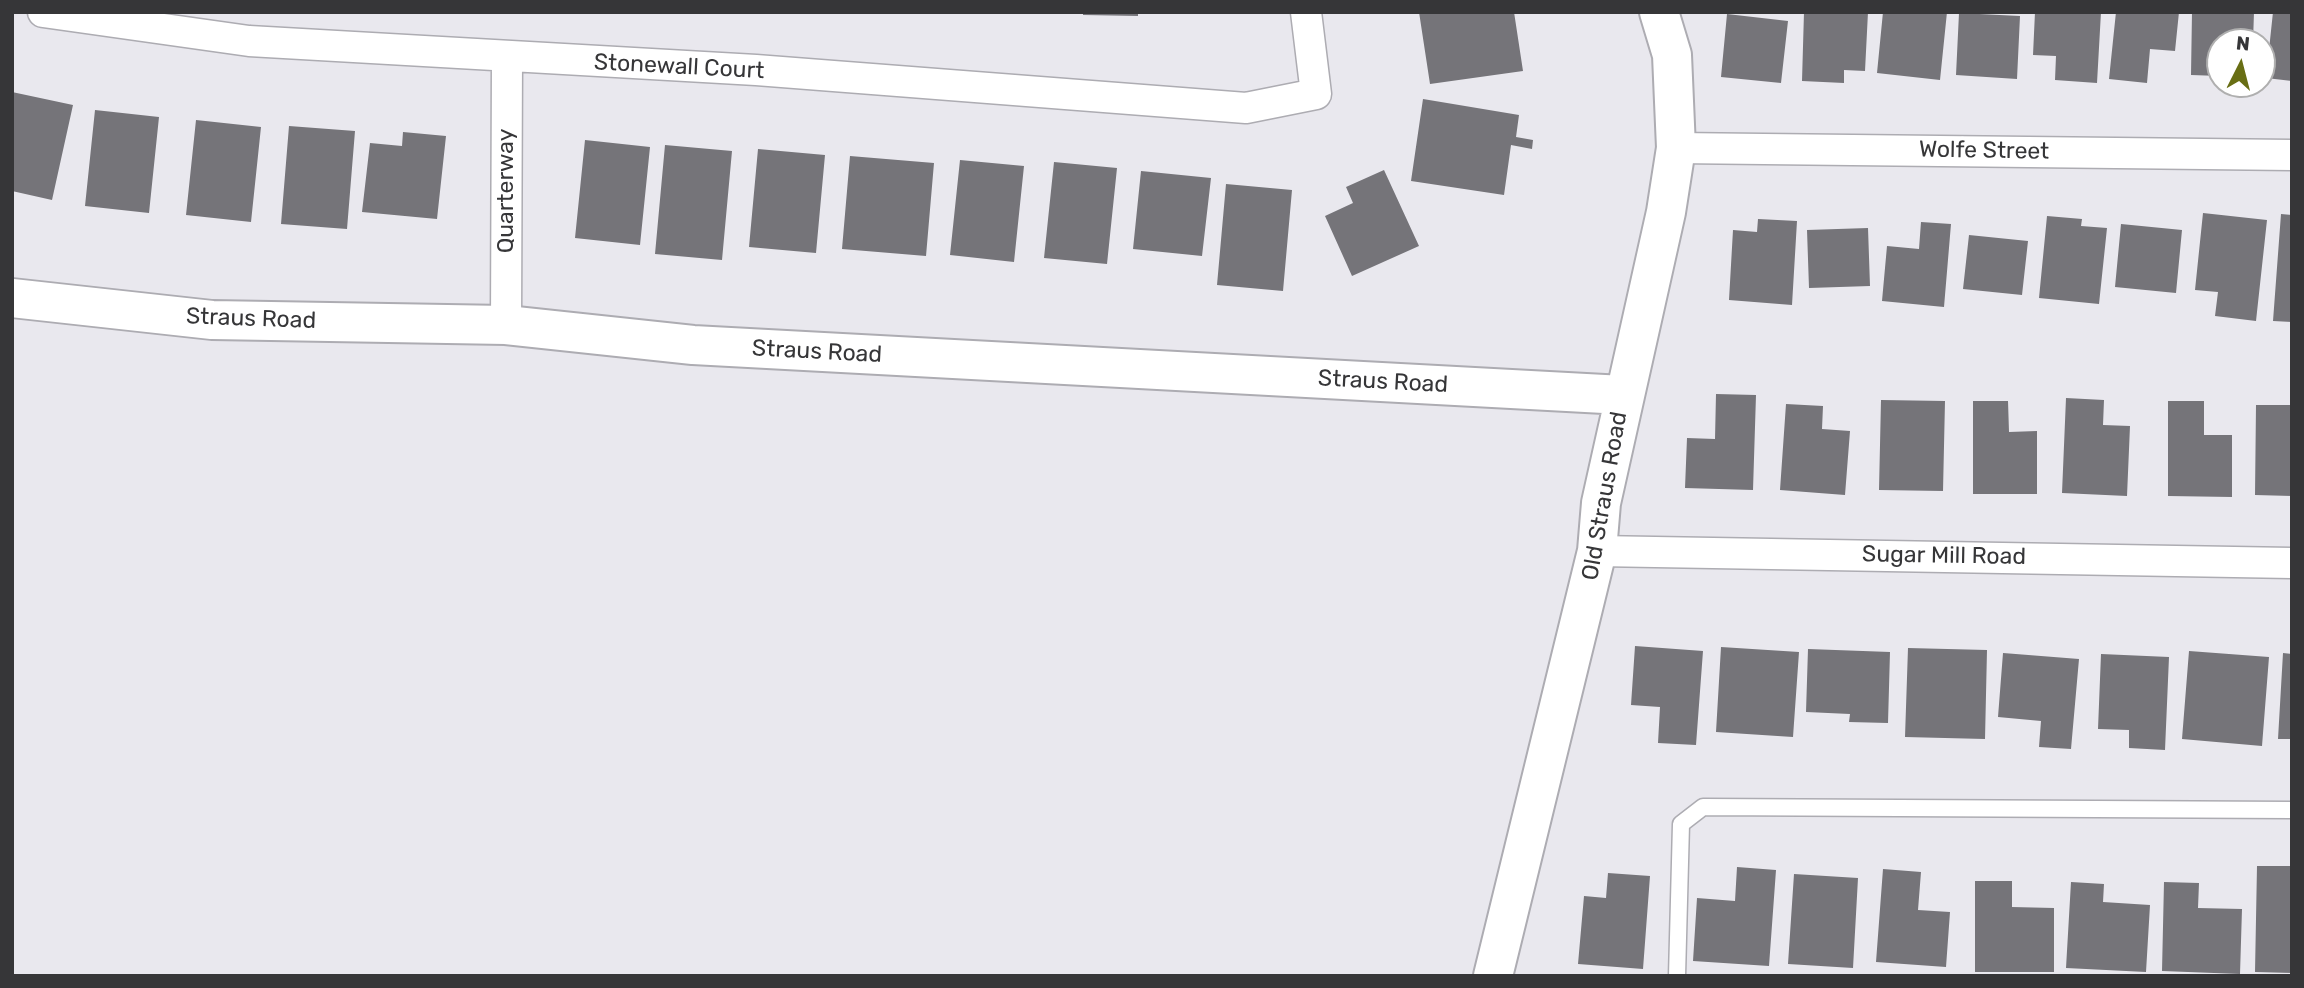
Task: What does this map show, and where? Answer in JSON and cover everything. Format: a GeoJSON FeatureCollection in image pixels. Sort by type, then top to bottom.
{"type":"FeatureCollection","features":[{"type":"Feature","properties":{"kind":"street","name":"Stonewall Court"},"geometry":{"type":"LineString","coordinates":[[43,12],[249,40],[756,70],[1246,108],[1316,94],[1306,12]]}},
{"type":"Feature","properties":{"kind":"street","name":"Old Straus Road"},"geometry":{"type":"LineString","coordinates":[[1493,976],[1597,551],[1601,503],[1666,212],[1676,148],[1672,55],[1659,12]]}},
{"type":"Feature","properties":{"kind":"street","name":"Quarterway"},"geometry":{"type":"LineString","coordinates":[[506,325],[507,57]]}},
{"type":"Feature","properties":{"kind":"street","name":"Wolfe Street"},"geometry":{"type":"LineString","coordinates":[[1676,148],[2292,155]]}},
{"type":"Feature","properties":{"kind":"street","name":"Straus Road"},"geometry":{"type":"LineString","coordinates":[[12,298],[212,320],[506,325],[693,345],[1623,396]]}},
{"type":"Feature","properties":{"kind":"street","name":"Sugar Mill Road"},"geometry":{"type":"LineString","coordinates":[[1597,551],[2292,563]]}},
{"type":"Feature","properties":{"kind":"lane"},"geometry":{"type":"LineString","coordinates":[[1677,976],[1681,824],[1703,807],[2292,810]]}},
{"type":"Feature","properties":{"kind":"building"},"geometry":{"type":"Polygon","coordinates":[[[1083,12],[1138,12],[1138,16],[1083,15],[1083,12]]]}},
{"type":"Feature","properties":{"kind":"building"},"geometry":{"type":"Polygon","coordinates":[[[1419,12],[1514,12],[1523,71],[1430,84],[1419,12]]]}},
{"type":"Feature","properties":{"kind":"building"},"geometry":{"type":"Polygon","coordinates":[[[1804,12],[1868,12],[1865,71],[1844,70],[1844,83],[1802,81],[1804,12]]]}},
{"type":"Feature","properties":{"kind":"building"},"geometry":{"type":"Polygon","coordinates":[[[1883,12],[1947,12],[1940,80],[1877,73],[1883,12]]]}},
{"type":"Feature","properties":{"kind":"building"},"geometry":{"type":"Polygon","coordinates":[[[2035,12],[2101,12],[2097,83],[2055,80],[2056,56],[2033,55],[2035,12]]]}},
{"type":"Feature","properties":{"kind":"building"},"geometry":{"type":"Polygon","coordinates":[[[2116,12],[2179,12],[2175,51],[2150,49],[2147,83],[2109,79],[2116,12]]]}},
{"type":"Feature","properties":{"kind":"building"},"geometry":{"type":"Polygon","coordinates":[[[2192,12],[2254,12],[2253,28],[2206,28],[2206,76],[2191,75],[2192,12]]]}},
{"type":"Feature","properties":{"kind":"building"},"geometry":{"type":"Polygon","coordinates":[[[2273,12],[2292,12],[2292,81],[2276,79],[2276,28],[2271,28],[2273,12]]]}},
{"type":"Feature","properties":{"kind":"building"},"geometry":{"type":"Polygon","coordinates":[[[1959,13],[2020,16],[2017,79],[1956,75],[1959,13]]]}},
{"type":"Feature","properties":{"kind":"building"},"geometry":{"type":"Polygon","coordinates":[[[1727,14],[1788,21],[1781,83],[1721,77],[1727,14]]]}},
{"type":"Feature","properties":{"kind":"building"},"geometry":{"type":"Polygon","coordinates":[[[12,92],[73,105],[52,200],[12,191],[12,92]]]}},
{"type":"Feature","properties":{"kind":"building"},"geometry":{"type":"Polygon","coordinates":[[[1423,99],[1519,115],[1516,137],[1533,140],[1532,149],[1511,145],[1504,195],[1411,181],[1423,99]]]}},
{"type":"Feature","properties":{"kind":"building"},"geometry":{"type":"Polygon","coordinates":[[[95,110],[159,117],[149,213],[85,206],[95,110]]]}},
{"type":"Feature","properties":{"kind":"building"},"geometry":{"type":"Polygon","coordinates":[[[196,120],[261,127],[251,222],[186,215],[196,120]]]}},
{"type":"Feature","properties":{"kind":"building"},"geometry":{"type":"Polygon","coordinates":[[[289,126],[355,131],[347,229],[281,224],[289,126]]]}},
{"type":"Feature","properties":{"kind":"building"},"geometry":{"type":"Polygon","coordinates":[[[403,132],[446,136],[437,219],[362,212],[370,143],[402,146],[403,132]]]}},
{"type":"Feature","properties":{"kind":"building"},"geometry":{"type":"Polygon","coordinates":[[[585,140],[650,147],[640,245],[575,238],[585,140]]]}},
{"type":"Feature","properties":{"kind":"building"},"geometry":{"type":"Polygon","coordinates":[[[665,145],[732,151],[722,260],[655,254],[665,145]]]}},
{"type":"Feature","properties":{"kind":"building"},"geometry":{"type":"Polygon","coordinates":[[[758,149],[825,155],[816,253],[749,247],[758,149]]]}},
{"type":"Feature","properties":{"kind":"building"},"geometry":{"type":"Polygon","coordinates":[[[850,156],[934,163],[926,256],[842,249],[850,156]]]}},
{"type":"Feature","properties":{"kind":"building"},"geometry":{"type":"Polygon","coordinates":[[[960,160],[1024,166],[1014,262],[950,255],[960,160]]]}},
{"type":"Feature","properties":{"kind":"building"},"geometry":{"type":"Polygon","coordinates":[[[1054,162],[1117,168],[1107,264],[1044,258],[1054,162]]]}},
{"type":"Feature","properties":{"kind":"building"},"geometry":{"type":"Polygon","coordinates":[[[1384,170],[1419,246],[1352,276],[1325,216],[1353,203],[1346,187],[1384,170]]]}},
{"type":"Feature","properties":{"kind":"building"},"geometry":{"type":"Polygon","coordinates":[[[1141,171],[1211,178],[1202,256],[1133,249],[1141,171]]]}},
{"type":"Feature","properties":{"kind":"building"},"geometry":{"type":"Polygon","coordinates":[[[1226,184],[1292,190],[1283,291],[1217,285],[1226,184]]]}},
{"type":"Feature","properties":{"kind":"building"},"geometry":{"type":"Polygon","coordinates":[[[2203,213],[2267,220],[2256,321],[2215,316],[2218,292],[2195,290],[2203,213]]]}},
{"type":"Feature","properties":{"kind":"building"},"geometry":{"type":"Polygon","coordinates":[[[2281,214],[2292,215],[2292,322],[2273,321],[2281,214]]]}},
{"type":"Feature","properties":{"kind":"building"},"geometry":{"type":"Polygon","coordinates":[[[2047,216],[2082,219],[2081,226],[2107,228],[2099,304],[2039,298],[2047,216]]]}},
{"type":"Feature","properties":{"kind":"building"},"geometry":{"type":"Polygon","coordinates":[[[1758,219],[1797,221],[1792,305],[1729,300],[1733,230],[1757,232],[1758,219]]]}},
{"type":"Feature","properties":{"kind":"building"},"geometry":{"type":"Polygon","coordinates":[[[1921,222],[1951,224],[1944,307],[1882,301],[1887,246],[1919,249],[1921,222]]]}},
{"type":"Feature","properties":{"kind":"building"},"geometry":{"type":"Polygon","coordinates":[[[2121,224],[2182,230],[2176,293],[2115,287],[2121,224]]]}},
{"type":"Feature","properties":{"kind":"building"},"geometry":{"type":"Polygon","coordinates":[[[1868,228],[1870,286],[1809,288],[1807,230],[1868,228]]]}},
{"type":"Feature","properties":{"kind":"building"},"geometry":{"type":"Polygon","coordinates":[[[1969,235],[2028,241],[2022,295],[1963,289],[1969,235]]]}},
{"type":"Feature","properties":{"kind":"building"},"geometry":{"type":"Polygon","coordinates":[[[1716,394],[1756,395],[1753,490],[1685,488],[1687,438],[1715,439],[1716,394]]]}},
{"type":"Feature","properties":{"kind":"building"},"geometry":{"type":"Polygon","coordinates":[[[2066,398],[2104,400],[2103,425],[2130,426],[2127,496],[2062,493],[2066,398]]]}},
{"type":"Feature","properties":{"kind":"building"},"geometry":{"type":"Polygon","coordinates":[[[1881,400],[1945,401],[1943,491],[1879,490],[1881,400]]]}},
{"type":"Feature","properties":{"kind":"building"},"geometry":{"type":"Polygon","coordinates":[[[1973,401],[2008,401],[2009,432],[2037,431],[2037,494],[1973,494],[1973,401]]]}},
{"type":"Feature","properties":{"kind":"building"},"geometry":{"type":"Polygon","coordinates":[[[2168,401],[2204,401],[2204,435],[2232,435],[2232,497],[2168,496],[2168,401]]]}},
{"type":"Feature","properties":{"kind":"building"},"geometry":{"type":"Polygon","coordinates":[[[1786,404],[1823,406],[1822,429],[1850,431],[1845,495],[1780,490],[1786,404]]]}},
{"type":"Feature","properties":{"kind":"building"},"geometry":{"type":"Polygon","coordinates":[[[2256,405],[2292,405],[2292,496],[2255,495],[2256,405]]]}},
{"type":"Feature","properties":{"kind":"building"},"geometry":{"type":"Polygon","coordinates":[[[1635,646],[1703,651],[1696,745],[1658,743],[1660,707],[1631,705],[1635,646]]]}},
{"type":"Feature","properties":{"kind":"building"},"geometry":{"type":"Polygon","coordinates":[[[1721,647],[1799,652],[1793,737],[1716,732],[1721,647]]]}},
{"type":"Feature","properties":{"kind":"building"},"geometry":{"type":"Polygon","coordinates":[[[1908,648],[1987,650],[1985,739],[1905,737],[1908,648]]]}},
{"type":"Feature","properties":{"kind":"building"},"geometry":{"type":"Polygon","coordinates":[[[1808,649],[1890,652],[1888,723],[1849,722],[1850,714],[1806,712],[1808,649]]]}},
{"type":"Feature","properties":{"kind":"building"},"geometry":{"type":"Polygon","coordinates":[[[2189,651],[2269,657],[2262,746],[2182,739],[2189,651]]]}},
{"type":"Feature","properties":{"kind":"building"},"geometry":{"type":"Polygon","coordinates":[[[2003,653],[2079,659],[2071,749],[2039,747],[2041,721],[1998,717],[2003,653]]]}},
{"type":"Feature","properties":{"kind":"building"},"geometry":{"type":"Polygon","coordinates":[[[2283,653],[2292,654],[2292,739],[2278,739],[2283,653]]]}},
{"type":"Feature","properties":{"kind":"building"},"geometry":{"type":"Polygon","coordinates":[[[2101,654],[2169,657],[2165,750],[2129,748],[2129,730],[2098,729],[2101,654]]]}},
{"type":"Feature","properties":{"kind":"building"},"geometry":{"type":"Polygon","coordinates":[[[2257,866],[2292,866],[2292,973],[2255,972],[2257,866]]]}},
{"type":"Feature","properties":{"kind":"building"},"geometry":{"type":"Polygon","coordinates":[[[1737,867],[1776,870],[1769,966],[1693,961],[1697,898],[1735,901],[1737,867]]]}},
{"type":"Feature","properties":{"kind":"building"},"geometry":{"type":"Polygon","coordinates":[[[1883,869],[1921,872],[1918,910],[1950,912],[1946,967],[1876,962],[1883,869]]]}},
{"type":"Feature","properties":{"kind":"building"},"geometry":{"type":"Polygon","coordinates":[[[1608,873],[1650,876],[1643,969],[1578,964],[1584,896],[1606,898],[1608,873]]]}},
{"type":"Feature","properties":{"kind":"building"},"geometry":{"type":"Polygon","coordinates":[[[1794,874],[1858,878],[1853,968],[1788,964],[1794,874]]]}},
{"type":"Feature","properties":{"kind":"building"},"geometry":{"type":"Polygon","coordinates":[[[1975,881],[2012,881],[2012,907],[2054,908],[2054,972],[1975,972],[1975,881]]]}},
{"type":"Feature","properties":{"kind":"building"},"geometry":{"type":"Polygon","coordinates":[[[2071,882],[2104,884],[2103,902],[2150,905],[2146,972],[2066,968],[2071,882]]]}},
{"type":"Feature","properties":{"kind":"building"},"geometry":{"type":"Polygon","coordinates":[[[2164,882],[2199,883],[2198,908],[2242,909],[2240,974],[2162,971],[2164,882]]]}}]}
